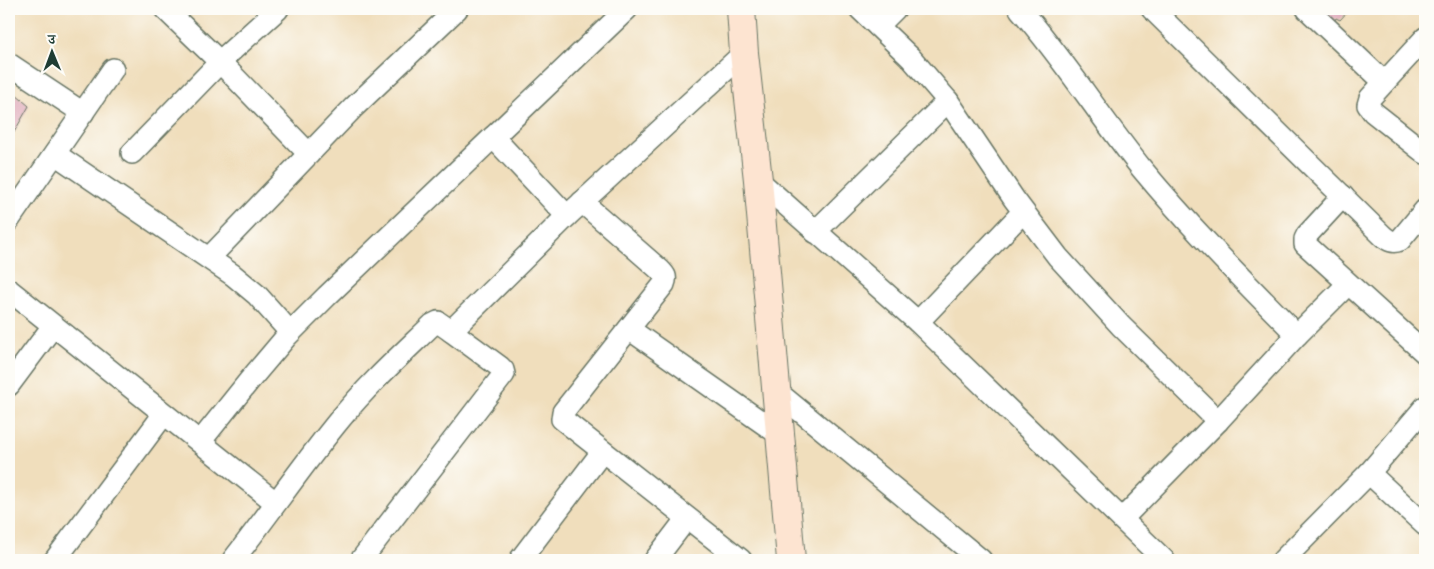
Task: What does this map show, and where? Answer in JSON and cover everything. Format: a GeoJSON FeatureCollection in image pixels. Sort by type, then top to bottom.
{"type":"FeatureCollection","features":[{"type":"Feature","properties":{"kind":"street"},"geometry":{"type":"LineString","coordinates":[[165,9],[220,62],[309,154]]}},
{"type":"Feature","properties":{"kind":"street"},"geometry":{"type":"LineString","coordinates":[[132,153],[220,62],[278,9]]}},
{"type":"Feature","properties":{"kind":"street"},"geometry":{"type":"LineString","coordinates":[[209,258],[354,107],[457,9]]}},
{"type":"Feature","properties":{"kind":"street"},"geometry":{"type":"LineString","coordinates":[[200,442],[290,332],[628,9]]}},
{"type":"Feature","properties":{"kind":"street"},"geometry":{"type":"LineString","coordinates":[[741,9],[791,560]]}},
{"type":"Feature","properties":{"kind":"street"},"geometry":{"type":"LineString","coordinates":[[860,9],[911,58],[948,101],[1023,212],[1058,257],[1097,300],[1218,421]]}},
{"type":"Feature","properties":{"kind":"street"},"geometry":{"type":"LineString","coordinates":[[878,26],[895,9]]}},
{"type":"Feature","properties":{"kind":"street"},"geometry":{"type":"LineString","coordinates":[[1020,9],[1069,70],[1140,166],[1172,204],[1297,335]]}},
{"type":"Feature","properties":{"kind":"street"},"geometry":{"type":"LineString","coordinates":[[1152,9],[1383,236],[1395,242],[1404,237],[1425,210]]}},
{"type":"Feature","properties":{"kind":"street"},"geometry":{"type":"LineString","coordinates":[[1307,9],[1384,82]]}},
{"type":"Feature","properties":{"kind":"street"},"geometry":{"type":"LineString","coordinates":[[1425,38],[1368,101],[1369,109],[1425,153]]}},
{"type":"Feature","properties":{"kind":"street"},"geometry":{"type":"LineString","coordinates":[[450,331],[575,209],[744,53]]}},
{"type":"Feature","properties":{"kind":"street"},"geometry":{"type":"LineString","coordinates":[[9,64],[83,113]]}},
{"type":"Feature","properties":{"kind":"street"},"geometry":{"type":"LineString","coordinates":[[9,220],[113,69]]}},
{"type":"Feature","properties":{"kind":"street"},"geometry":{"type":"LineString","coordinates":[[815,232],[948,101]]}},
{"type":"Feature","properties":{"kind":"street"},"geometry":{"type":"LineString","coordinates":[[493,137],[575,209],[665,275],[666,280],[664,284],[562,416],[564,422],[741,560]]}},
{"type":"Feature","properties":{"kind":"street"},"geometry":{"type":"LineString","coordinates":[[55,154],[233,274],[257,294],[290,332]]}},
{"type":"Feature","properties":{"kind":"street"},"geometry":{"type":"LineString","coordinates":[[758,180],[918,322],[1164,560]]}},
{"type":"Feature","properties":{"kind":"street"},"geometry":{"type":"LineString","coordinates":[[1344,196],[1304,239],[1305,244],[1425,353]]}},
{"type":"Feature","properties":{"kind":"street"},"geometry":{"type":"LineString","coordinates":[[918,322],[1023,212]]}},
{"type":"Feature","properties":{"kind":"street"},"geometry":{"type":"LineString","coordinates":[[1122,519],[1348,284]]}},
{"type":"Feature","properties":{"kind":"street"},"geometry":{"type":"LineString","coordinates":[[9,290],[275,502]]}},
{"type":"Feature","properties":{"kind":"street"},"geometry":{"type":"LineString","coordinates":[[233,560],[275,502],[366,389],[432,325],[438,322],[500,367],[504,374],[361,560]]}},
{"type":"Feature","properties":{"kind":"street"},"geometry":{"type":"LineString","coordinates":[[9,385],[53,326]]}},
{"type":"Feature","properties":{"kind":"street"},"geometry":{"type":"LineString","coordinates":[[629,329],[780,435]]}},
{"type":"Feature","properties":{"kind":"street"},"geometry":{"type":"LineString","coordinates":[[776,391],[981,560]]}},
{"type":"Feature","properties":{"kind":"street"},"geometry":{"type":"LineString","coordinates":[[1283,560],[1369,473],[1425,407]]}},
{"type":"Feature","properties":{"kind":"street"},"geometry":{"type":"LineString","coordinates":[[55,560],[164,414]]}},
{"type":"Feature","properties":{"kind":"street"},"geometry":{"type":"LineString","coordinates":[[520,560],[602,452]]}},
{"type":"Feature","properties":{"kind":"street"},"geometry":{"type":"LineString","coordinates":[[1369,473],[1425,525]]}},
{"type":"Feature","properties":{"kind":"street"},"geometry":{"type":"LineString","coordinates":[[655,560],[686,518]]}},
{"type":"Feature","properties":{"kind":"building"},"geometry":{"type":"Polygon","coordinates":[[[1321,9],[1350,9],[1340,20],[1336,18],[1334,22],[1321,9]]]}},
{"type":"Feature","properties":{"kind":"building"},"geometry":{"type":"Polygon","coordinates":[[[9,89],[29,106],[9,141],[9,89]]]}}]}
